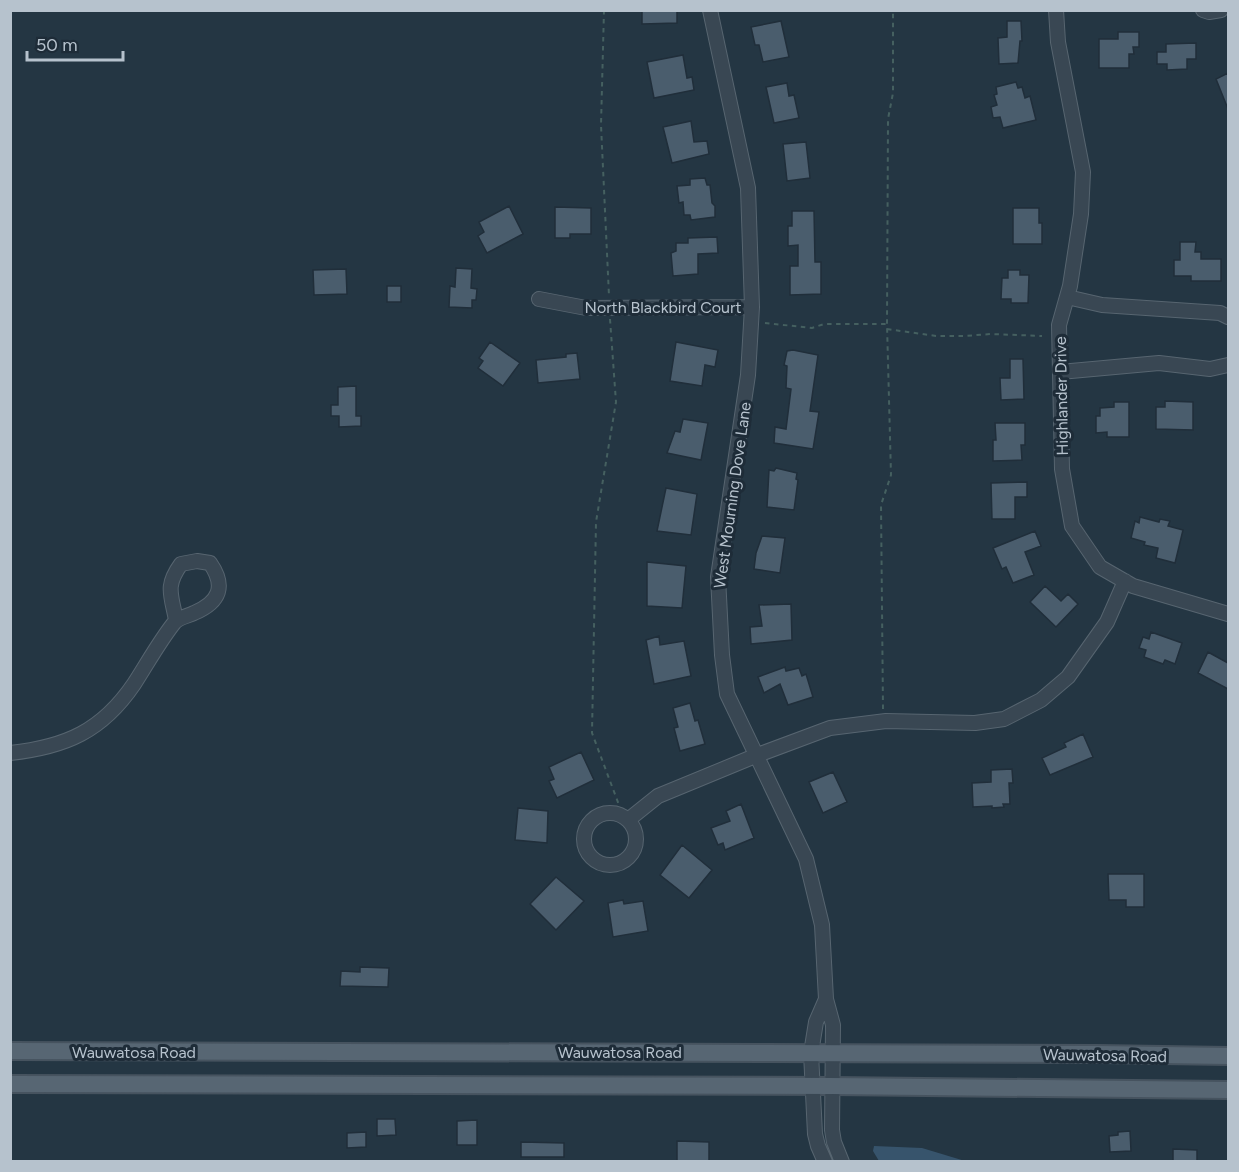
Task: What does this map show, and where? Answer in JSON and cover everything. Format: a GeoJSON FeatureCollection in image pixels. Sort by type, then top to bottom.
{"type":"FeatureCollection","features":[{"type":"Feature","properties":{"kind":"main road","name":"Wauwatosa Road"},"geometry":{"type":"LineString","coordinates":[[10,1050],[1228,1056]]}},
{"type":"Feature","properties":{"kind":"main road","name":"Wauwatosa Road"},"geometry":{"type":"LineString","coordinates":[[10,1084],[832,1086],[1228,1090]]}},
{"type":"Feature","properties":{"kind":"street","name":"West Mourning Dove Lane"},"geometry":{"type":"LineString","coordinates":[[710,10],[748,188],[752,307],[748,375],[718,578],[722,655],[727,694],[806,859],[822,925],[826,999]]}},
{"type":"Feature","properties":{"kind":"street","name":"Highlander Drive"},"geometry":{"type":"LineString","coordinates":[[1056,10],[1058,42],[1083,172],[1080,214],[1067,297],[1059,325],[1062,469],[1072,526],[1100,567],[1133,586],[1228,614]]}},
{"type":"Feature","properties":{"kind":"street"},"geometry":{"type":"LineString","coordinates":[[1203,10],[1209,12],[1221,10]]}},
{"type":"Feature","properties":{"kind":"street"},"geometry":{"type":"LineString","coordinates":[[1067,297],[1102,305],[1220,313],[1228,317]]}},
{"type":"Feature","properties":{"kind":"street","name":"North Blackbird Court"},"geometry":{"type":"LineString","coordinates":[[539,299],[586,308],[609,309],[752,307]]}},
{"type":"Feature","properties":{"kind":"street"},"geometry":{"type":"LineString","coordinates":[[1060,372],[1159,363],[1210,369],[1228,365]]}},
{"type":"Feature","properties":{"kind":"street"},"geometry":{"type":"LineString","coordinates":[[10,753],[39,750],[80,735],[110,716],[176,620],[212,602],[219,589],[219,576],[210,563],[197,561],[181,564],[172,577],[170,590],[176,620]]}},
{"type":"Feature","properties":{"kind":"street"},"geometry":{"type":"LineString","coordinates":[[623,817],[658,796],[830,728],[884,721],[975,723],[1004,719],[1041,700],[1068,677],[1107,622],[1125,581]]}},
{"type":"Feature","properties":{"kind":"street"},"geometry":{"type":"LineString","coordinates":[[825,1161],[815,1134],[811,1053],[816,1022],[826,999]]}},
{"type":"Feature","properties":{"kind":"street"},"geometry":{"type":"LineString","coordinates":[[826,999],[833,1025],[832,1130],[842,1161]]}},
{"type":"Feature","properties":{"kind":"path"},"geometry":{"type":"LineString","coordinates":[[604,10],[601,125],[609,309],[616,402],[596,522],[592,733],[623,817]]}},
{"type":"Feature","properties":{"kind":"path"},"geometry":{"type":"LineString","coordinates":[[884,721],[881,505],[891,475],[887,324],[888,119],[893,93],[893,10]]}},
{"type":"Feature","properties":{"kind":"path"},"geometry":{"type":"LineString","coordinates":[[751,323],[812,328],[825,324],[887,324]]}},
{"type":"Feature","properties":{"kind":"path"},"geometry":{"type":"LineString","coordinates":[[887,329],[936,336],[991,334],[1042,336]]}},
{"type":"Feature","properties":{"kind":"water"},"geometry":{"type":"Polygon","coordinates":[[[874,1146],[922,1148],[965,1161],[879,1161],[873,1151],[874,1146]]]}},
{"type":"Feature","properties":{"kind":"building"},"geometry":{"type":"Polygon","coordinates":[[[642,10],[677,10],[677,23],[642,24],[642,10]]]}},
{"type":"Feature","properties":{"kind":"building"},"geometry":{"type":"Polygon","coordinates":[[[781,21],[789,57],[763,62],[759,45],[755,45],[751,27],[781,21]]]}},
{"type":"Feature","properties":{"kind":"building"},"geometry":{"type":"Polygon","coordinates":[[[1007,21],[1021,21],[1022,41],[1020,41],[1018,63],[999,64],[998,38],[1007,37],[1007,21]]]}},
{"type":"Feature","properties":{"kind":"building"},"geometry":{"type":"Polygon","coordinates":[[[1118,32],[1139,32],[1139,47],[1133,47],[1134,54],[1129,54],[1129,68],[1099,68],[1099,39],[1118,39],[1118,32]]]}},
{"type":"Feature","properties":{"kind":"building"},"geometry":{"type":"Polygon","coordinates":[[[1196,43],[1196,59],[1187,59],[1187,69],[1167,70],[1167,64],[1157,64],[1157,52],[1166,52],[1166,44],[1196,43]]]}},
{"type":"Feature","properties":{"kind":"building"},"geometry":{"type":"Polygon","coordinates":[[[683,55],[687,78],[692,77],[694,90],[654,98],[647,62],[683,55]]]}},
{"type":"Feature","properties":{"kind":"building"},"geometry":{"type":"Polygon","coordinates":[[[1228,73],[1228,109],[1216,79],[1228,73]]]}},
{"type":"Feature","properties":{"kind":"building"},"geometry":{"type":"Polygon","coordinates":[[[1016,82],[1018,88],[1022,87],[1025,98],[1030,96],[1036,120],[1003,128],[1000,117],[993,118],[991,107],[997,105],[994,95],[997,94],[996,87],[1016,82]]]}},
{"type":"Feature","properties":{"kind":"building"},"geometry":{"type":"Polygon","coordinates":[[[787,83],[789,96],[794,95],[799,118],[774,123],[766,87],[787,83]]]}},
{"type":"Feature","properties":{"kind":"building"},"geometry":{"type":"Polygon","coordinates":[[[691,121],[694,142],[707,141],[709,154],[672,163],[663,127],[691,121]]]}},
{"type":"Feature","properties":{"kind":"building"},"geometry":{"type":"Polygon","coordinates":[[[806,142],[810,178],[787,181],[783,144],[806,142]]]}},
{"type":"Feature","properties":{"kind":"building"},"geometry":{"type":"Polygon","coordinates":[[[705,178],[707,185],[710,185],[715,217],[691,220],[690,215],[684,215],[683,202],[679,203],[677,186],[690,185],[690,179],[705,178]]]}},
{"type":"Feature","properties":{"kind":"building"},"geometry":{"type":"Polygon","coordinates":[[[509,206],[523,234],[487,253],[478,236],[484,232],[479,222],[509,206]]]}},
{"type":"Feature","properties":{"kind":"building"},"geometry":{"type":"Polygon","coordinates":[[[555,207],[591,208],[591,234],[570,234],[570,238],[555,238],[555,207]]]}},
{"type":"Feature","properties":{"kind":"building"},"geometry":{"type":"Polygon","coordinates":[[[1013,208],[1039,208],[1042,244],[1013,244],[1013,208]]]}},
{"type":"Feature","properties":{"kind":"building"},"geometry":{"type":"Polygon","coordinates":[[[792,211],[814,211],[815,262],[821,262],[821,294],[790,295],[790,266],[798,266],[798,245],[788,246],[788,226],[792,226],[792,211]]]}},
{"type":"Feature","properties":{"kind":"building"},"geometry":{"type":"Polygon","coordinates":[[[717,237],[718,253],[698,254],[698,274],[673,276],[671,253],[676,251],[676,243],[688,243],[688,238],[717,237]]]}},
{"type":"Feature","properties":{"kind":"building"},"geometry":{"type":"Polygon","coordinates":[[[1180,242],[1196,242],[1195,252],[1201,252],[1201,259],[1221,259],[1221,281],[1191,281],[1191,276],[1174,276],[1174,260],[1180,260],[1180,242]]]}},
{"type":"Feature","properties":{"kind":"building"},"geometry":{"type":"Polygon","coordinates":[[[456,268],[472,269],[471,288],[477,289],[476,300],[472,300],[472,308],[449,307],[450,286],[455,287],[456,268]]]}},
{"type":"Feature","properties":{"kind":"building"},"geometry":{"type":"Polygon","coordinates":[[[346,269],[347,294],[314,295],[313,270],[346,269]]]}},
{"type":"Feature","properties":{"kind":"building"},"geometry":{"type":"Polygon","coordinates":[[[1008,270],[1020,270],[1020,275],[1029,275],[1028,303],[1011,303],[1011,299],[1001,299],[1002,278],[1008,278],[1008,270]]]}},
{"type":"Feature","properties":{"kind":"building"},"geometry":{"type":"Polygon","coordinates":[[[387,286],[401,286],[401,302],[387,302],[387,286]]]}},
{"type":"Feature","properties":{"kind":"building"},"geometry":{"type":"Polygon","coordinates":[[[490,342],[520,363],[503,386],[478,368],[483,361],[479,358],[490,342]]]}},
{"type":"Feature","properties":{"kind":"building"},"geometry":{"type":"Polygon","coordinates":[[[676,342],[718,350],[715,367],[705,365],[702,386],[670,381],[676,342]]]}},
{"type":"Feature","properties":{"kind":"building"},"geometry":{"type":"Polygon","coordinates":[[[787,351],[818,355],[810,411],[819,412],[813,449],[774,443],[775,427],[786,429],[791,389],[786,388],[787,366],[784,365],[787,351]]]}},
{"type":"Feature","properties":{"kind":"building"},"geometry":{"type":"Polygon","coordinates":[[[577,353],[580,379],[538,383],[536,360],[566,357],[566,354],[577,353]]]}},
{"type":"Feature","properties":{"kind":"building"},"geometry":{"type":"Polygon","coordinates":[[[1010,359],[1023,359],[1024,399],[1001,400],[1000,378],[1010,378],[1010,359]]]}},
{"type":"Feature","properties":{"kind":"building"},"geometry":{"type":"Polygon","coordinates":[[[356,386],[356,416],[361,416],[361,426],[339,427],[339,416],[331,416],[331,405],[338,405],[338,387],[356,386]]]}},
{"type":"Feature","properties":{"kind":"building"},"geometry":{"type":"Polygon","coordinates":[[[1165,401],[1193,402],[1193,430],[1156,429],[1156,407],[1165,407],[1165,401]]]}},
{"type":"Feature","properties":{"kind":"building"},"geometry":{"type":"Polygon","coordinates":[[[1114,402],[1129,402],[1129,437],[1107,437],[1107,432],[1096,433],[1096,416],[1100,416],[1100,408],[1114,407],[1114,402]]]}},
{"type":"Feature","properties":{"kind":"building"},"geometry":{"type":"Polygon","coordinates":[[[683,419],[708,423],[701,460],[667,453],[675,431],[680,432],[683,419]]]}},
{"type":"Feature","properties":{"kind":"building"},"geometry":{"type":"Polygon","coordinates":[[[995,423],[1025,423],[1025,445],[1021,445],[1022,460],[993,461],[993,440],[996,440],[995,423]]]}},
{"type":"Feature","properties":{"kind":"building"},"geometry":{"type":"Polygon","coordinates":[[[776,468],[797,473],[794,510],[767,507],[769,470],[774,471],[776,468]]]}},
{"type":"Feature","properties":{"kind":"building"},"geometry":{"type":"Polygon","coordinates":[[[1027,482],[1027,497],[1015,497],[1015,519],[992,519],[991,483],[1027,482]]]}},
{"type":"Feature","properties":{"kind":"building"},"geometry":{"type":"Polygon","coordinates":[[[666,488],[697,494],[691,535],[657,531],[666,488]]]}},
{"type":"Feature","properties":{"kind":"building"},"geometry":{"type":"Polygon","coordinates":[[[1140,517],[1159,522],[1160,519],[1170,521],[1168,526],[1183,530],[1175,563],[1156,558],[1158,548],[1144,545],[1145,542],[1131,538],[1135,521],[1139,523],[1140,517]]]}},
{"type":"Feature","properties":{"kind":"building"},"geometry":{"type":"Polygon","coordinates":[[[1035,531],[1041,546],[1025,552],[1034,575],[1013,583],[1006,567],[1002,569],[993,548],[1035,531]]]}},
{"type":"Feature","properties":{"kind":"building"},"geometry":{"type":"Polygon","coordinates":[[[762,536],[785,538],[780,573],[754,569],[756,553],[762,536]]]}},
{"type":"Feature","properties":{"kind":"building"},"geometry":{"type":"Polygon","coordinates":[[[647,562],[686,566],[682,608],[647,606],[647,562]]]}},
{"type":"Feature","properties":{"kind":"building"},"geometry":{"type":"Polygon","coordinates":[[[1045,586],[1061,601],[1068,594],[1078,604],[1056,627],[1030,602],[1045,586]]]}},
{"type":"Feature","properties":{"kind":"building"},"geometry":{"type":"Polygon","coordinates":[[[791,604],[792,640],[751,644],[750,627],[762,626],[759,605],[791,604]]]}},
{"type":"Feature","properties":{"kind":"building"},"geometry":{"type":"Polygon","coordinates":[[[1151,632],[1182,643],[1175,664],[1165,660],[1163,664],[1144,657],[1146,650],[1139,648],[1143,637],[1149,639],[1151,632]]]}},
{"type":"Feature","properties":{"kind":"building"},"geometry":{"type":"Polygon","coordinates":[[[659,636],[660,645],[684,641],[691,676],[654,684],[646,640],[659,636]]]}},
{"type":"Feature","properties":{"kind":"building"},"geometry":{"type":"Polygon","coordinates":[[[1208,652],[1228,663],[1228,689],[1198,673],[1208,652]]]}},
{"type":"Feature","properties":{"kind":"building"},"geometry":{"type":"Polygon","coordinates":[[[785,667],[786,671],[799,668],[802,676],[806,674],[813,697],[788,705],[780,684],[764,693],[758,677],[785,667]]]}},
{"type":"Feature","properties":{"kind":"building"},"geometry":{"type":"Polygon","coordinates":[[[690,703],[705,744],[680,751],[674,728],[678,727],[673,708],[690,703]]]}},
{"type":"Feature","properties":{"kind":"building"},"geometry":{"type":"Polygon","coordinates":[[[1083,734],[1093,757],[1050,775],[1042,758],[1066,747],[1064,743],[1083,734]]]}},
{"type":"Feature","properties":{"kind":"building"},"geometry":{"type":"Polygon","coordinates":[[[581,752],[594,780],[557,798],[549,781],[554,779],[549,767],[581,752]]]}},
{"type":"Feature","properties":{"kind":"building"},"geometry":{"type":"Polygon","coordinates":[[[1012,769],[1013,783],[1009,783],[1010,804],[992,808],[992,806],[973,807],[972,783],[991,782],[991,770],[1012,769]]]}},
{"type":"Feature","properties":{"kind":"building"},"geometry":{"type":"Polygon","coordinates":[[[833,772],[847,802],[823,813],[809,782],[833,772]]]}},
{"type":"Feature","properties":{"kind":"building"},"geometry":{"type":"Polygon","coordinates":[[[741,804],[754,838],[725,850],[723,843],[718,845],[711,828],[730,821],[726,811],[741,804]]]}},
{"type":"Feature","properties":{"kind":"building"},"geometry":{"type":"Polygon","coordinates":[[[518,808],[548,811],[547,843],[515,840],[518,808]]]}},
{"type":"Feature","properties":{"kind":"building"},"geometry":{"type":"Polygon","coordinates":[[[682,845],[712,870],[689,898],[660,875],[682,845]]]}},
{"type":"Feature","properties":{"kind":"building"},"geometry":{"type":"Polygon","coordinates":[[[1108,874],[1144,874],[1144,907],[1126,907],[1126,900],[1109,900],[1108,874]]]}},
{"type":"Feature","properties":{"kind":"building"},"geometry":{"type":"Polygon","coordinates":[[[556,877],[584,901],[556,930],[530,904],[556,877]]]}},
{"type":"Feature","properties":{"kind":"building"},"geometry":{"type":"Polygon","coordinates":[[[623,900],[624,904],[643,901],[648,931],[613,937],[608,903],[623,900]]]}},
{"type":"Feature","properties":{"kind":"building"},"geometry":{"type":"Polygon","coordinates":[[[360,967],[389,968],[388,987],[340,986],[341,971],[360,972],[360,967]]]}},
{"type":"Feature","properties":{"kind":"building"},"geometry":{"type":"Polygon","coordinates":[[[377,1119],[395,1119],[396,1135],[377,1136],[377,1119]]]}},
{"type":"Feature","properties":{"kind":"building"},"geometry":{"type":"Polygon","coordinates":[[[477,1120],[477,1145],[457,1145],[457,1121],[477,1120]]]}},
{"type":"Feature","properties":{"kind":"building"},"geometry":{"type":"Polygon","coordinates":[[[1130,1131],[1131,1151],[1110,1152],[1109,1136],[1118,1135],[1118,1132],[1130,1131]]]}},
{"type":"Feature","properties":{"kind":"building"},"geometry":{"type":"Polygon","coordinates":[[[366,1132],[366,1147],[347,1148],[347,1133],[366,1132]]]}},
{"type":"Feature","properties":{"kind":"building"},"geometry":{"type":"Polygon","coordinates":[[[677,1141],[709,1142],[709,1161],[677,1161],[677,1141]]]}},
{"type":"Feature","properties":{"kind":"building"},"geometry":{"type":"Polygon","coordinates":[[[521,1142],[564,1143],[564,1157],[521,1157],[521,1142]]]}},
{"type":"Feature","properties":{"kind":"building"},"geometry":{"type":"Polygon","coordinates":[[[1173,1149],[1197,1150],[1197,1161],[1173,1161],[1173,1149]]]}}]}
